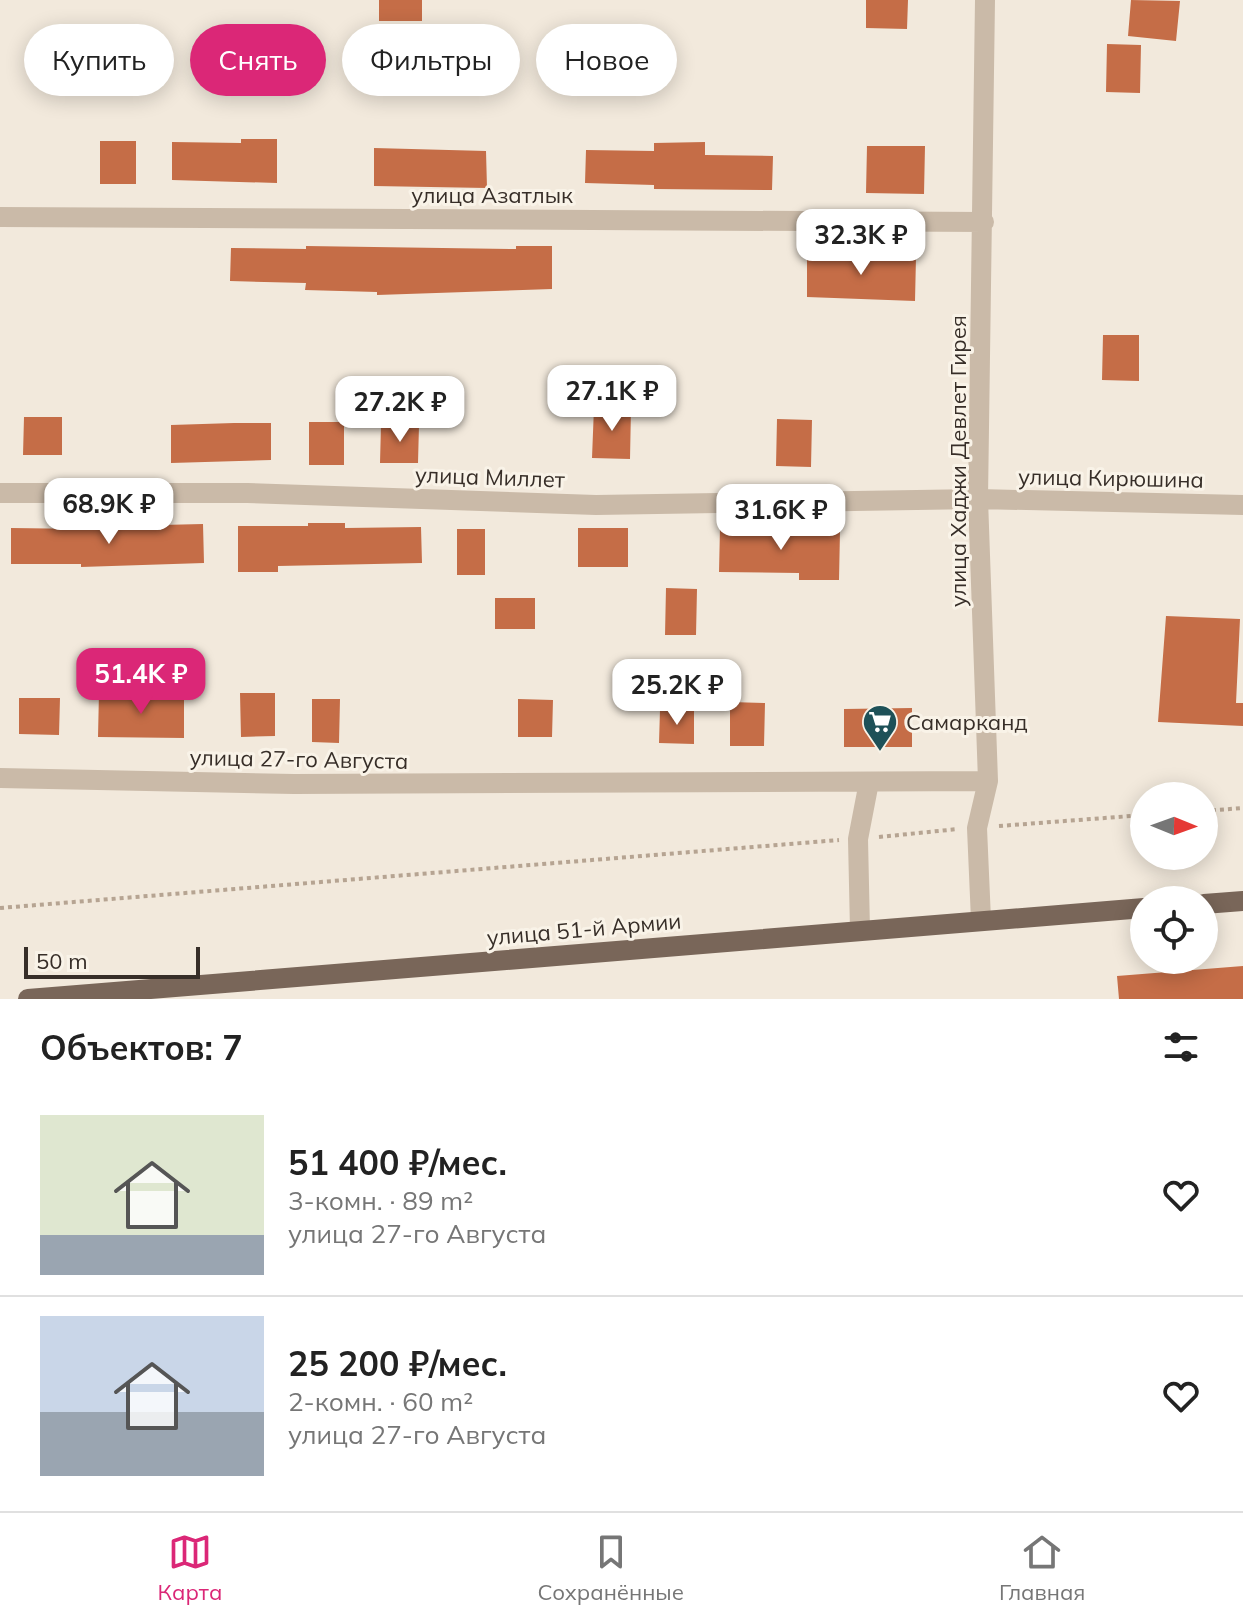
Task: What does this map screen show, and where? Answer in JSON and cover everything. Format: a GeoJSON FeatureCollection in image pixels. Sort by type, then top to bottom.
{"type":"FeatureCollection","features":[{"type":"Feature","properties":{"kind":"main road"},"geometry":{"type":"LineString","coordinates":[[1218,903],[1243,901]]}},
{"type":"Feature","properties":{"kind":"main road","name":"улица 51-й Армии"},"geometry":{"type":"LineString","coordinates":[[28,999],[1130,909]]}},
{"type":"Feature","properties":{"kind":"street","name":"улица Хаджи Девлет Гирея"},"geometry":{"type":"LineString","coordinates":[[981,920],[977,828],[988,781],[978,499],[985,0]]}},
{"type":"Feature","properties":{"kind":"street","name":"улица Азатлык"},"geometry":{"type":"LineString","coordinates":[[0,217],[984,222]]}},
{"type":"Feature","properties":{"kind":"street","name":"улица Миллет"},"geometry":{"type":"LineString","coordinates":[[0,493],[247,493],[596,505],[978,499]]}},
{"type":"Feature","properties":{"kind":"street","name":"улица Кирюшина"},"geometry":{"type":"LineString","coordinates":[[978,499],[1243,505]]}},
{"type":"Feature","properties":{"kind":"street","name":"улица 27-го Августа"},"geometry":{"type":"LineString","coordinates":[[0,778],[597,785],[988,781]]}},
{"type":"Feature","properties":{"kind":"street"},"geometry":{"type":"LineString","coordinates":[[860,930],[858,839],[869,782]]}},
{"type":"Feature","properties":{"kind":"path"},"geometry":{"type":"LineString","coordinates":[[1218,810],[1243,808]]}},
{"type":"Feature","properties":{"kind":"path"},"geometry":{"type":"LineString","coordinates":[[0,908],[1130,816]]}},
{"type":"Feature","properties":{"kind":"building"},"geometry":{"type":"Polygon","coordinates":[[[379,0],[422,0],[422,21],[379,21],[379,0]]]}},
{"type":"Feature","properties":{"kind":"building"},"geometry":{"type":"Polygon","coordinates":[[[866,0],[908,0],[907,29],[866,28],[866,0]]]}},
{"type":"Feature","properties":{"kind":"building"},"geometry":{"type":"Polygon","coordinates":[[[1131,0],[1180,1],[1176,41],[1128,36],[1131,0]]]}},
{"type":"Feature","properties":{"kind":"building"},"geometry":{"type":"Polygon","coordinates":[[[1107,44],[1141,45],[1140,93],[1106,92],[1107,44]]]}},
{"type":"Feature","properties":{"kind":"building"},"geometry":{"type":"Polygon","coordinates":[[[241,139],[277,139],[277,183],[172,180],[172,142],[241,143],[241,139]]]}},
{"type":"Feature","properties":{"kind":"building"},"geometry":{"type":"Polygon","coordinates":[[[100,141],[136,141],[136,184],[100,184],[100,141]]]}},
{"type":"Feature","properties":{"kind":"building"},"geometry":{"type":"Polygon","coordinates":[[[705,142],[705,155],[773,156],[772,190],[654,189],[654,185],[585,183],[586,150],[654,151],[654,143],[705,142]]]}},
{"type":"Feature","properties":{"kind":"building"},"geometry":{"type":"Polygon","coordinates":[[[867,146],[925,146],[924,194],[866,193],[867,146]]]}},
{"type":"Feature","properties":{"kind":"building"},"geometry":{"type":"Polygon","coordinates":[[[374,148],[486,151],[487,188],[374,186],[374,148]]]}},
{"type":"Feature","properties":{"kind":"building"},"geometry":{"type":"Polygon","coordinates":[[[306,246],[516,249],[516,246],[552,246],[552,289],[377,295],[377,292],[305,290],[306,283],[230,281],[231,248],[306,249],[306,246]]]}},
{"type":"Feature","properties":{"kind":"building"},"geometry":{"type":"Polygon","coordinates":[[[807,254],[916,257],[915,301],[807,297],[807,254]]]}},
{"type":"Feature","properties":{"kind":"building"},"geometry":{"type":"Polygon","coordinates":[[[1103,335],[1139,335],[1139,381],[1102,380],[1103,335]]]}},
{"type":"Feature","properties":{"kind":"building"},"geometry":{"type":"Polygon","coordinates":[[[594,407],[631,408],[630,459],[592,458],[594,407]]]}},
{"type":"Feature","properties":{"kind":"building"},"geometry":{"type":"Polygon","coordinates":[[[24,417],[62,417],[62,455],[23,455],[24,417]]]}},
{"type":"Feature","properties":{"kind":"building"},"geometry":{"type":"Polygon","coordinates":[[[777,419],[812,420],[811,467],[776,466],[777,419]]]}},
{"type":"Feature","properties":{"kind":"building"},"geometry":{"type":"Polygon","coordinates":[[[309,422],[344,422],[344,465],[309,465],[309,422]]]}},
{"type":"Feature","properties":{"kind":"building"},"geometry":{"type":"Polygon","coordinates":[[[271,423],[271,460],[171,463],[171,425],[271,423]]]}},
{"type":"Feature","properties":{"kind":"building"},"geometry":{"type":"Polygon","coordinates":[[[381,425],[419,425],[418,463],[380,463],[381,425]]]}},
{"type":"Feature","properties":{"kind":"building"},"geometry":{"type":"Polygon","coordinates":[[[308,523],[345,523],[345,528],[421,527],[422,563],[278,566],[278,572],[238,572],[238,526],[308,526],[308,523]]]}},
{"type":"Feature","properties":{"kind":"building"},"geometry":{"type":"Polygon","coordinates":[[[203,524],[204,563],[81,567],[81,564],[11,564],[11,528],[161,530],[161,525],[203,524]]]}},
{"type":"Feature","properties":{"kind":"building"},"geometry":{"type":"Polygon","coordinates":[[[578,528],[628,528],[628,567],[578,567],[578,528]]]}},
{"type":"Feature","properties":{"kind":"building"},"geometry":{"type":"Polygon","coordinates":[[[720,528],[840,531],[839,580],[799,580],[799,573],[719,572],[720,528]]]}},
{"type":"Feature","properties":{"kind":"building"},"geometry":{"type":"Polygon","coordinates":[[[457,529],[485,529],[485,575],[457,575],[457,529]]]}},
{"type":"Feature","properties":{"kind":"building"},"geometry":{"type":"Polygon","coordinates":[[[666,588],[697,589],[696,635],[665,635],[666,588]]]}},
{"type":"Feature","properties":{"kind":"building"},"geometry":{"type":"Polygon","coordinates":[[[495,598],[535,598],[535,629],[495,629],[495,598]]]}},
{"type":"Feature","properties":{"kind":"building"},"geometry":{"type":"Polygon","coordinates":[[[1166,616],[1240,619],[1236,703],[1243,703],[1243,726],[1158,722],[1166,616]]]}},
{"type":"Feature","properties":{"kind":"building"},"geometry":{"type":"Polygon","coordinates":[[[99,692],[184,696],[184,738],[98,737],[99,692]]]}},
{"type":"Feature","properties":{"kind":"building"},"geometry":{"type":"Polygon","coordinates":[[[240,693],[275,693],[275,736],[241,737],[240,693]]]}},
{"type":"Feature","properties":{"kind":"building"},"geometry":{"type":"Polygon","coordinates":[[[19,698],[60,698],[59,735],[19,734],[19,698]]]}},
{"type":"Feature","properties":{"kind":"building"},"geometry":{"type":"Polygon","coordinates":[[[312,699],[340,699],[339,743],[312,742],[312,699]]]}},
{"type":"Feature","properties":{"kind":"building"},"geometry":{"type":"Polygon","coordinates":[[[518,699],[553,700],[552,737],[518,737],[518,699]]]}},
{"type":"Feature","properties":{"kind":"building"},"geometry":{"type":"Polygon","coordinates":[[[730,702],[765,703],[764,746],[730,746],[730,702]]]}},
{"type":"Feature","properties":{"kind":"building"},"geometry":{"type":"Polygon","coordinates":[[[912,708],[912,747],[844,747],[844,709],[912,708]]]}},
{"type":"Feature","properties":{"kind":"building"},"geometry":{"type":"Polygon","coordinates":[[[660,710],[694,711],[694,744],[659,743],[660,710]]]}},
{"type":"Feature","properties":{"kind":"building"},"geometry":{"type":"Polygon","coordinates":[[[1243,966],[1243,999],[1119,999],[1117,976],[1218,974],[1218,968],[1243,966]]]}},
{"type":"Feature","properties":{"kind":"place","name":"Самарканд"},"geometry":{"type":"Point","coordinates":[880,753]}}]}
